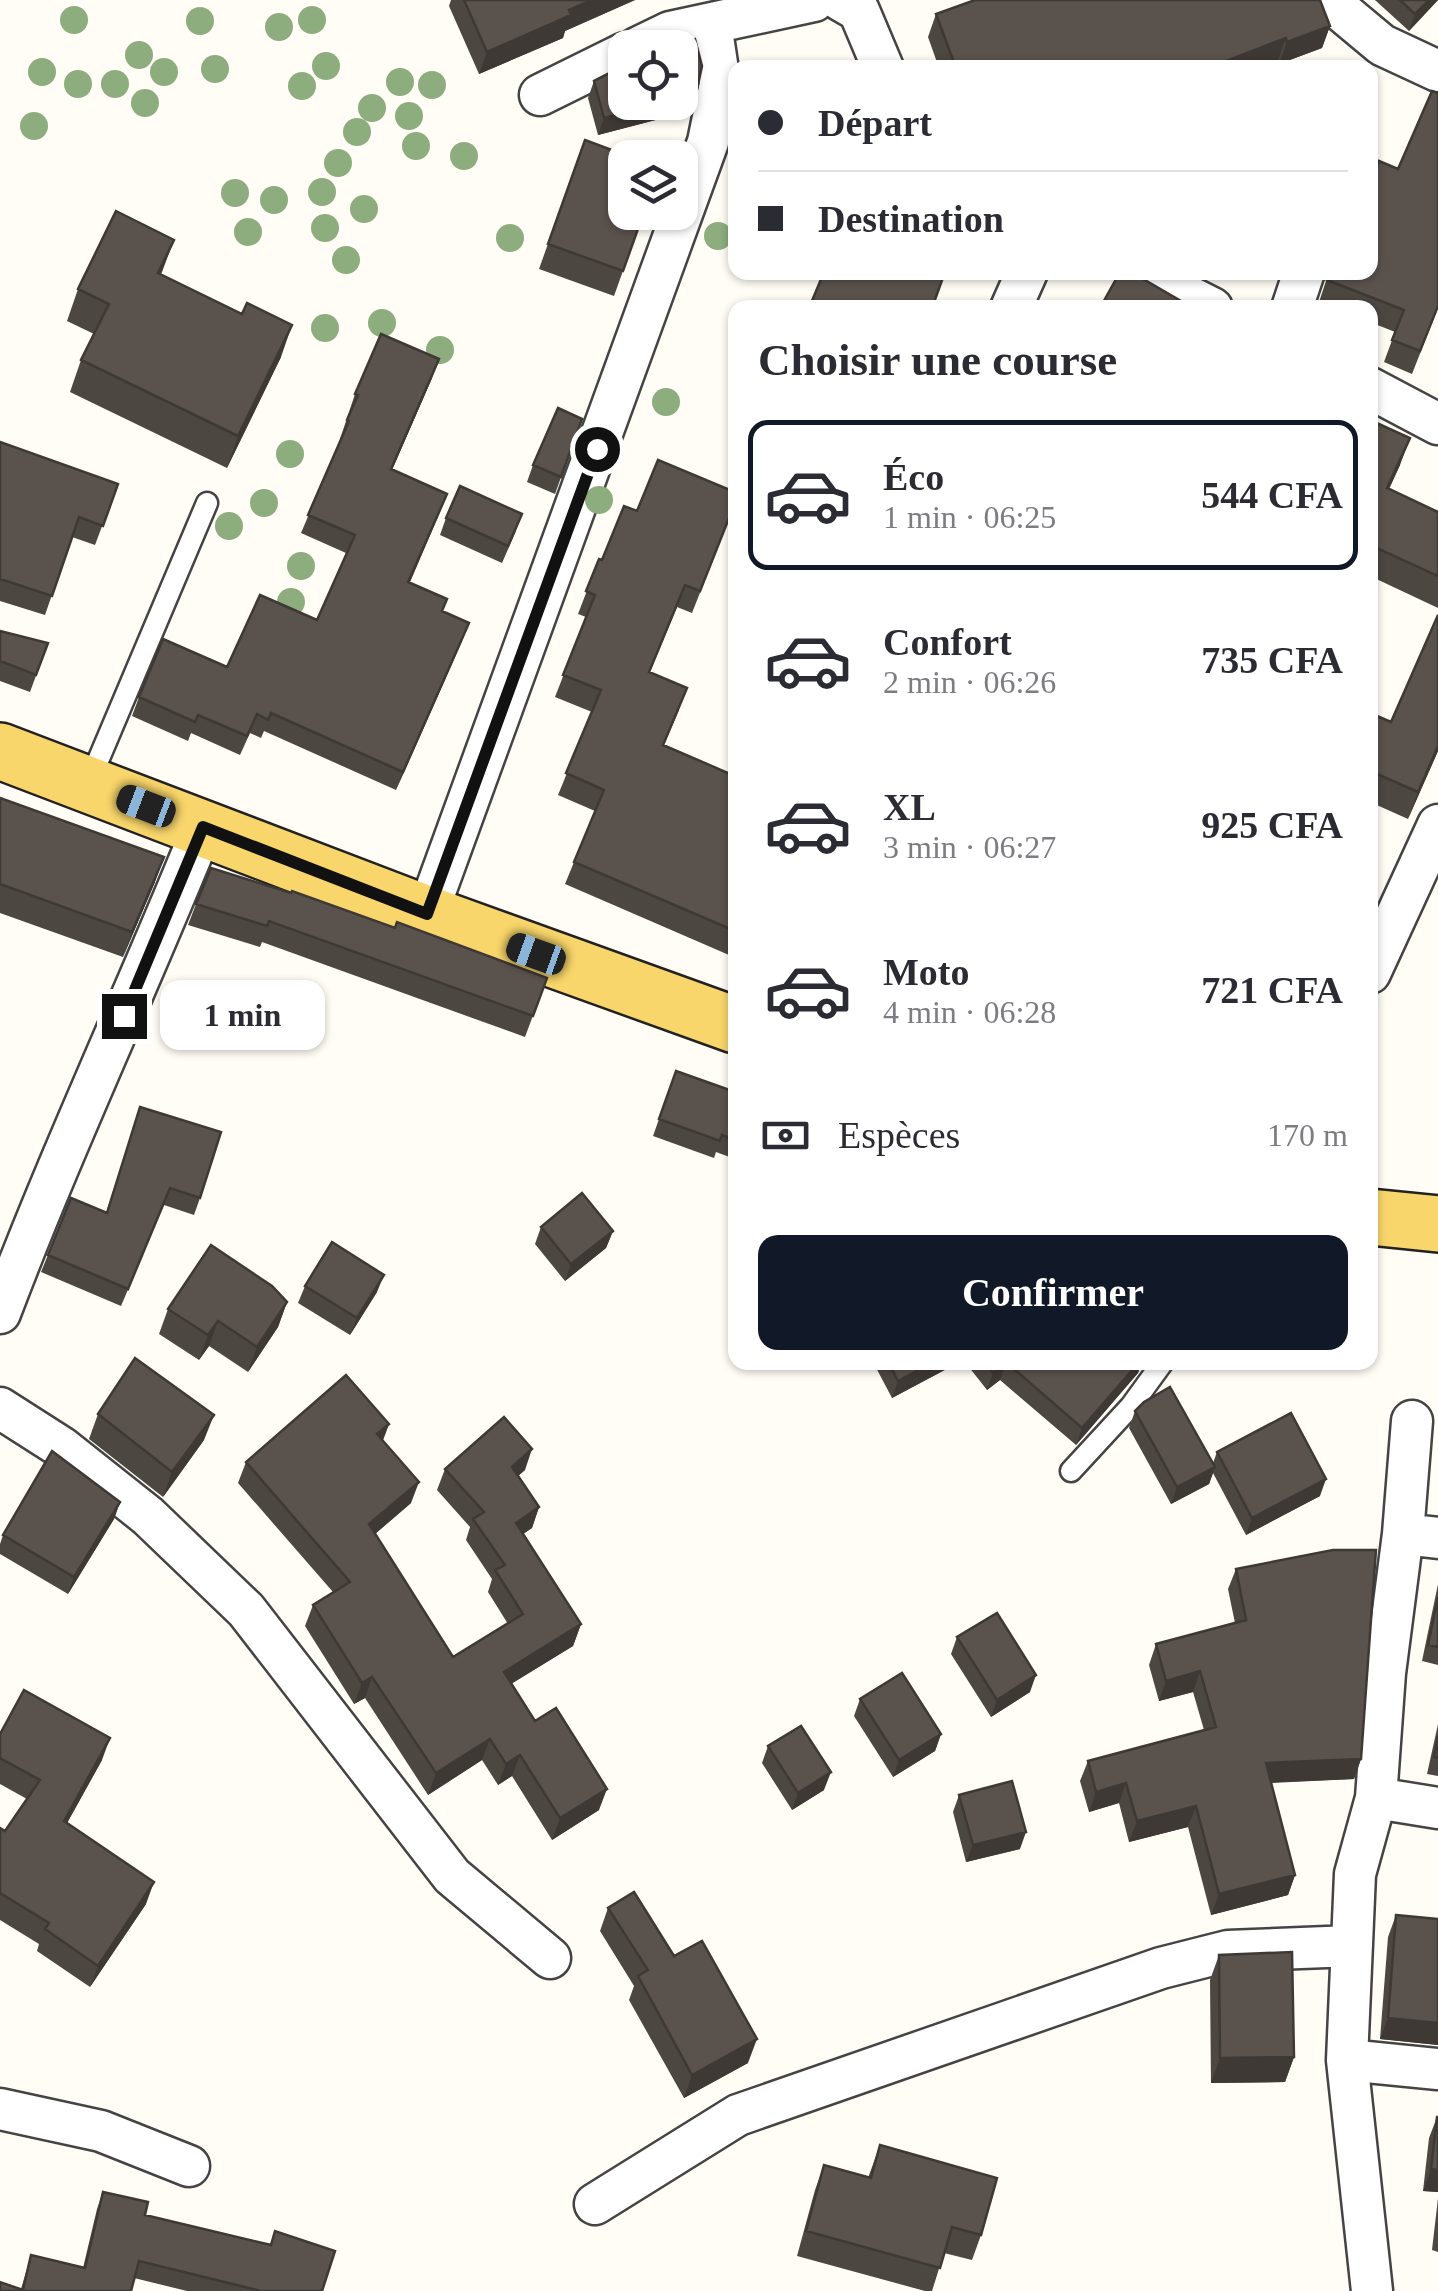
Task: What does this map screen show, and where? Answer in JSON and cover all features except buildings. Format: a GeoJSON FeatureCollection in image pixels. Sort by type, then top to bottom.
{"type":"FeatureCollection","features":[{"type":"Feature","properties":{"kind":"main road"},"geometry":{"type":"LineString","coordinates":[[0,751],[427,914],[728,1022]]}},
{"type":"Feature","properties":{"kind":"main road"},"geometry":{"type":"LineString","coordinates":[[1378,1218],[1438,1224]]}},
{"type":"Feature","properties":{"kind":"street"},"geometry":{"type":"LineString","coordinates":[[680,30],[824,0]]}},
{"type":"Feature","properties":{"kind":"street"},"geometry":{"type":"LineString","coordinates":[[840,0],[859,11],[880,60]]}},
{"type":"Feature","properties":{"kind":"street"},"geometry":{"type":"LineString","coordinates":[[1328,0],[1374,60]]}},
{"type":"Feature","properties":{"kind":"street"},"geometry":{"type":"LineString","coordinates":[[427,914],[708,142],[720,83],[711,24]]}},
{"type":"Feature","properties":{"kind":"street"},"geometry":{"type":"LineString","coordinates":[[540,94],[608,61]]}},
{"type":"Feature","properties":{"kind":"street"},"geometry":{"type":"LineString","coordinates":[[1378,62],[1438,70]]}},
{"type":"Feature","properties":{"kind":"street"},"geometry":{"type":"LineString","coordinates":[[1157,280],[1196,300]]}},
{"type":"Feature","properties":{"kind":"street"},"geometry":{"type":"LineString","coordinates":[[1378,392],[1438,424]]}},
{"type":"Feature","properties":{"kind":"street"},"geometry":{"type":"LineString","coordinates":[[1378,955],[1438,825]]}},
{"type":"Feature","properties":{"kind":"street"},"geometry":{"type":"LineString","coordinates":[[0,1313],[38,1211],[139,984],[203,827]]}},
{"type":"Feature","properties":{"kind":"street"},"geometry":{"type":"LineString","coordinates":[[0,1408],[61,1446],[148,1516],[246,1610],[452,1876],[550,1958]]}},
{"type":"Feature","properties":{"kind":"street"},"geometry":{"type":"LineString","coordinates":[[1372,2291],[1347,2060],[1355,1874],[1376,1798],[1385,1674],[1420,1536],[1412,1421]]}},
{"type":"Feature","properties":{"kind":"street"},"geometry":{"type":"LineString","coordinates":[[1376,1798],[1438,1808]]}},
{"type":"Feature","properties":{"kind":"street"},"geometry":{"type":"LineString","coordinates":[[595,2204],[738,2116],[1161,1968],[1228,1951],[1352,1946]]}},
{"type":"Feature","properties":{"kind":"street"},"geometry":{"type":"LineString","coordinates":[[1347,2060],[1438,2069]]}},
{"type":"Feature","properties":{"kind":"street"},"geometry":{"type":"LineString","coordinates":[[0,2109],[101,2131],[188,2166]]}},
{"type":"Feature","properties":{"kind":"lane"},"geometry":{"type":"LineString","coordinates":[[88,784],[206,503]]}},
{"type":"Feature","properties":{"kind":"lane"},"geometry":{"type":"LineString","coordinates":[[1071,1471],[1131,1406],[1157,1370]]}},
{"type":"Feature","properties":{"kind":"route"},"geometry":{"type":"LineString","coordinates":[[124,1016],[203,827],[427,914],[597,449]]}}]}
